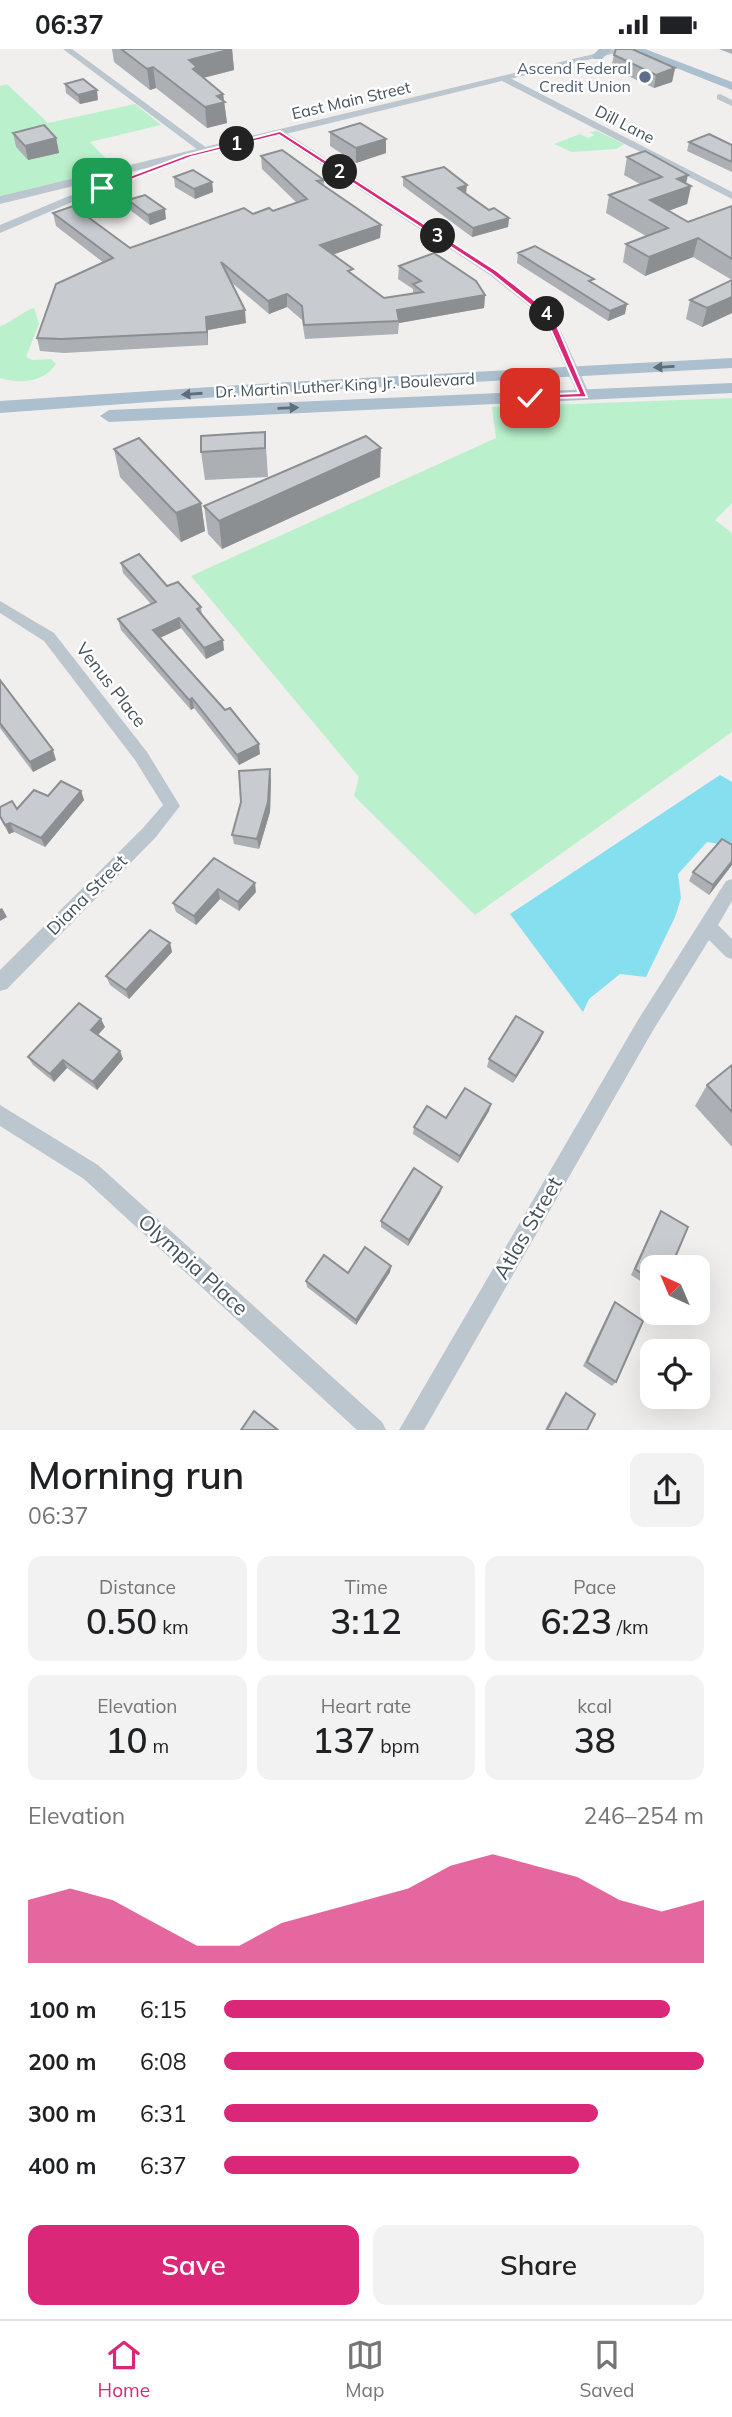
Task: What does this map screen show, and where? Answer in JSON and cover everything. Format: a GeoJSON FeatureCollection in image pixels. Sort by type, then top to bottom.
{"type":"FeatureCollection","features":[{"type":"Feature","properties":{"kind":"main road"},"geometry":{"type":"LineString","coordinates":[[634,49],[732,86]]}},
{"type":"Feature","properties":{"kind":"main road"},"geometry":{"type":"LineString","coordinates":[[655,49],[732,78]]}},
{"type":"Feature","properties":{"kind":"main road","name":"Dr. Martin Luther King Jr. Boulevard"},"geometry":{"type":"LineString","coordinates":[[0,407],[732,363]]}},
{"type":"Feature","properties":{"kind":"main road","name":"Dr. Martin Luther King Jr. Boulevard"},"geometry":{"type":"LineString","coordinates":[[0,423],[77,417],[732,388]]}},
{"type":"Feature","properties":{"kind":"street"},"geometry":{"type":"LineString","coordinates":[[67,49],[205,151]]}},
{"type":"Feature","properties":{"kind":"street","name":"East Main Street"},"geometry":{"type":"LineString","coordinates":[[3,199],[627,49]]}},
{"type":"Feature","properties":{"kind":"street","name":"Dill Lane"},"geometry":{"type":"LineString","coordinates":[[505,79],[732,196]]}},
{"type":"Feature","properties":{"kind":"street"},"geometry":{"type":"LineString","coordinates":[[720,97],[732,103]]}},
{"type":"Feature","properties":{"kind":"street"},"geometry":{"type":"LineString","coordinates":[[280,133],[494,272],[547,314],[584,395]]}},
{"type":"Feature","properties":{"kind":"street"},"geometry":{"type":"LineString","coordinates":[[0,216],[189,156]]}},
{"type":"Feature","properties":{"kind":"street"},"geometry":{"type":"LineString","coordinates":[[0,229],[113,173]]}},
{"type":"Feature","properties":{"kind":"street"},"geometry":{"type":"LineString","coordinates":[[3,199],[67,195]]}},
{"type":"Feature","properties":{"kind":"street","name":"Venus Place"},"geometry":{"type":"LineString","coordinates":[[0,607],[49,637],[141,756],[172,806]]}},
{"type":"Feature","properties":{"kind":"street","name":"Diana Street"},"geometry":{"type":"LineString","coordinates":[[0,983],[149,833],[172,806]]}},
{"type":"Feature","properties":{"kind":"street","name":"Atlas Street"},"geometry":{"type":"LineString","coordinates":[[411,1430],[645,1026],[732,886]]}},
{"type":"Feature","properties":{"kind":"street"},"geometry":{"type":"LineString","coordinates":[[706,925],[732,951]]}},
{"type":"Feature","properties":{"kind":"street","name":"Olympia Place"},"geometry":{"type":"LineString","coordinates":[[0,1115],[90,1172],[374,1430]]}},
{"type":"Feature","properties":{"kind":"green space"},"geometry":{"type":"Polygon","coordinates":[[[7,84],[48,123],[135,104],[161,125],[90,142],[112,165],[103,167],[105,171],[0,196],[0,86],[7,84]]]}},
{"type":"Feature","properties":{"kind":"green space"},"geometry":{"type":"Polygon","coordinates":[[[597,131],[624,144],[616,149],[572,152],[554,144],[580,134],[588,138],[595,135],[589,132],[597,131]]]}},
{"type":"Feature","properties":{"kind":"green space"},"geometry":{"type":"Polygon","coordinates":[[[34,308],[39,324],[26,357],[32,360],[51,359],[56,364],[45,375],[31,380],[0,378],[0,326],[34,308]]]}},
{"type":"Feature","properties":{"kind":"green space"},"geometry":{"type":"Polygon","coordinates":[[[732,398],[732,503],[715,520],[732,533],[732,732],[475,915],[354,796],[359,777],[191,576],[496,438],[492,407],[732,398]]]}},
{"type":"Feature","properties":{"kind":"water"},"geometry":{"type":"Polygon","coordinates":[[[720,775],[732,782],[732,846],[707,842],[678,874],[681,898],[675,917],[646,977],[620,974],[589,999],[583,1012],[510,914],[720,775]]]}},
{"type":"Feature","properties":{"kind":"building"},"geometry":{"type":"Polygon","coordinates":[[[121,49],[232,49],[189,60],[197,67],[193,69],[223,94],[217,96],[225,102],[205,107],[153,67],[147,69],[121,49]]]}},
{"type":"Feature","properties":{"kind":"building"},"geometry":{"type":"Polygon","coordinates":[[[616,49],[632,49],[675,68],[656,75],[614,55],[616,49]]]}},
{"type":"Feature","properties":{"kind":"building"},"geometry":{"type":"Polygon","coordinates":[[[83,79],[97,90],[78,95],[65,84],[83,79]]]}},
{"type":"Feature","properties":{"kind":"building"},"geometry":{"type":"Polygon","coordinates":[[[360,123],[386,139],[356,148],[330,132],[360,123]]]}},
{"type":"Feature","properties":{"kind":"building"},"geometry":{"type":"Polygon","coordinates":[[[44,125],[56,138],[25,146],[13,133],[44,125]]]}},
{"type":"Feature","properties":{"kind":"building"},"geometry":{"type":"Polygon","coordinates":[[[709,134],[732,145],[732,162],[689,142],[709,134]]]}},
{"type":"Feature","properties":{"kind":"building"},"geometry":{"type":"Polygon","coordinates":[[[282,150],[324,180],[317,181],[381,225],[320,245],[353,269],[348,271],[384,298],[423,292],[413,284],[421,281],[399,266],[434,253],[476,281],[485,295],[397,310],[399,321],[304,325],[302,306],[287,294],[268,301],[221,262],[245,310],[206,317],[207,332],[37,338],[56,284],[113,258],[53,213],[73,206],[130,248],[244,208],[253,214],[269,208],[273,211],[307,199],[261,156],[282,150]]]}},
{"type":"Feature","properties":{"kind":"building"},"geometry":{"type":"Polygon","coordinates":[[[645,151],[688,175],[677,179],[691,186],[650,200],[688,222],[732,206],[732,259],[698,238],[649,257],[626,244],[668,228],[609,195],[662,177],[627,157],[645,151]]]}},
{"type":"Feature","properties":{"kind":"building"},"geometry":{"type":"Polygon","coordinates":[[[444,167],[467,185],[458,188],[489,210],[494,208],[509,218],[473,228],[403,177],[444,167]]]}},
{"type":"Feature","properties":{"kind":"building"},"geometry":{"type":"Polygon","coordinates":[[[193,170],[212,182],[194,189],[174,177],[193,170]]]}},
{"type":"Feature","properties":{"kind":"building"},"geometry":{"type":"Polygon","coordinates":[[[145,195],[165,209],[148,215],[128,200],[145,195]]]}},
{"type":"Feature","properties":{"kind":"building"},"geometry":{"type":"Polygon","coordinates":[[[535,246],[594,279],[589,281],[627,304],[610,311],[518,253],[535,246]]]}},
{"type":"Feature","properties":{"kind":"building"},"geometry":{"type":"Polygon","coordinates":[[[732,280],[732,297],[707,308],[690,300],[732,280]]]}},
{"type":"Feature","properties":{"kind":"building"},"geometry":{"type":"Polygon","coordinates":[[[265,432],[265,448],[201,452],[201,436],[265,432]]]}},
{"type":"Feature","properties":{"kind":"building"},"geometry":{"type":"Polygon","coordinates":[[[366,436],[381,448],[219,521],[204,506],[366,436]]]}},
{"type":"Feature","properties":{"kind":"building"},"geometry":{"type":"Polygon","coordinates":[[[139,438],[201,503],[176,513],[114,449],[139,438]]]}},
{"type":"Feature","properties":{"kind":"building"},"geometry":{"type":"Polygon","coordinates":[[[139,554],[167,586],[178,582],[201,607],[197,609],[223,640],[204,648],[179,618],[153,630],[225,710],[230,708],[259,744],[237,755],[192,698],[189,700],[118,619],[156,602],[121,563],[139,554]]]}},
{"type":"Feature","properties":{"kind":"building"},"geometry":{"type":"Polygon","coordinates":[[[0,680],[53,750],[30,762],[0,723],[0,680]]]}},
{"type":"Feature","properties":{"kind":"building"},"geometry":{"type":"Polygon","coordinates":[[[270,769],[268,802],[257,839],[232,835],[241,802],[239,771],[270,769]]]}},
{"type":"Feature","properties":{"kind":"building"},"geometry":{"type":"Polygon","coordinates":[[[61,781],[81,791],[41,838],[10,823],[5,825],[0,816],[0,807],[12,801],[17,809],[34,790],[48,796],[61,781]]]}},
{"type":"Feature","properties":{"kind":"building"},"geometry":{"type":"Polygon","coordinates":[[[722,839],[732,845],[732,861],[713,885],[693,872],[722,839]]]}},
{"type":"Feature","properties":{"kind":"building"},"geometry":{"type":"Polygon","coordinates":[[[214,858],[255,883],[238,902],[218,889],[194,916],[173,903],[214,858]]]}},
{"type":"Feature","properties":{"kind":"building"},"geometry":{"type":"Polygon","coordinates":[[[150,930],[170,943],[126,990],[106,976],[150,930]]]}},
{"type":"Feature","properties":{"kind":"building"},"geometry":{"type":"Polygon","coordinates":[[[79,1003],[101,1019],[91,1030],[120,1051],[93,1082],[63,1060],[50,1074],[28,1057],[79,1003]]]}},
{"type":"Feature","properties":{"kind":"building"},"geometry":{"type":"Polygon","coordinates":[[[516,1016],[543,1032],[516,1076],[489,1059],[516,1016]]]}},
{"type":"Feature","properties":{"kind":"building"},"geometry":{"type":"Polygon","coordinates":[[[732,1065],[732,1112],[707,1085],[732,1065]]]}},
{"type":"Feature","properties":{"kind":"building"},"geometry":{"type":"Polygon","coordinates":[[[465,1088],[491,1104],[460,1156],[414,1127],[427,1106],[446,1118],[465,1088]]]}},
{"type":"Feature","properties":{"kind":"building"},"geometry":{"type":"Polygon","coordinates":[[[414,1168],[442,1187],[409,1240],[381,1221],[414,1168]]]}},
{"type":"Feature","properties":{"kind":"building"},"geometry":{"type":"Polygon","coordinates":[[[661,1211],[688,1227],[676,1255],[641,1255],[661,1211]]]}},
{"type":"Feature","properties":{"kind":"building"},"geometry":{"type":"Polygon","coordinates":[[[365,1247],[391,1266],[356,1320],[306,1281],[324,1255],[348,1273],[365,1247]]]}},
{"type":"Feature","properties":{"kind":"building"},"geometry":{"type":"Polygon","coordinates":[[[640,1258],[640,1272],[635,1269],[640,1258]]]}},
{"type":"Feature","properties":{"kind":"building"},"geometry":{"type":"Polygon","coordinates":[[[615,1302],[640,1319],[641,1325],[616,1382],[587,1362],[615,1302]]]}},
{"type":"Feature","properties":{"kind":"building"},"geometry":{"type":"Polygon","coordinates":[[[566,1393],[595,1414],[587,1430],[547,1430],[566,1393]]]}},
{"type":"Feature","properties":{"kind":"building"},"geometry":{"type":"Polygon","coordinates":[[[254,1411],[278,1430],[241,1430],[254,1411]]]}},
{"type":"Feature","properties":{"kind":"place","name":"Ascend Federal Credit Union"},"geometry":{"type":"Point","coordinates":[645,77]}},
{"type":"Feature","properties":{"kind":"route"},"geometry":{"type":"LineString","coordinates":[[102,188],[189,156],[280,133],[494,272],[549,316],[584,395],[530,398]]}}]}
